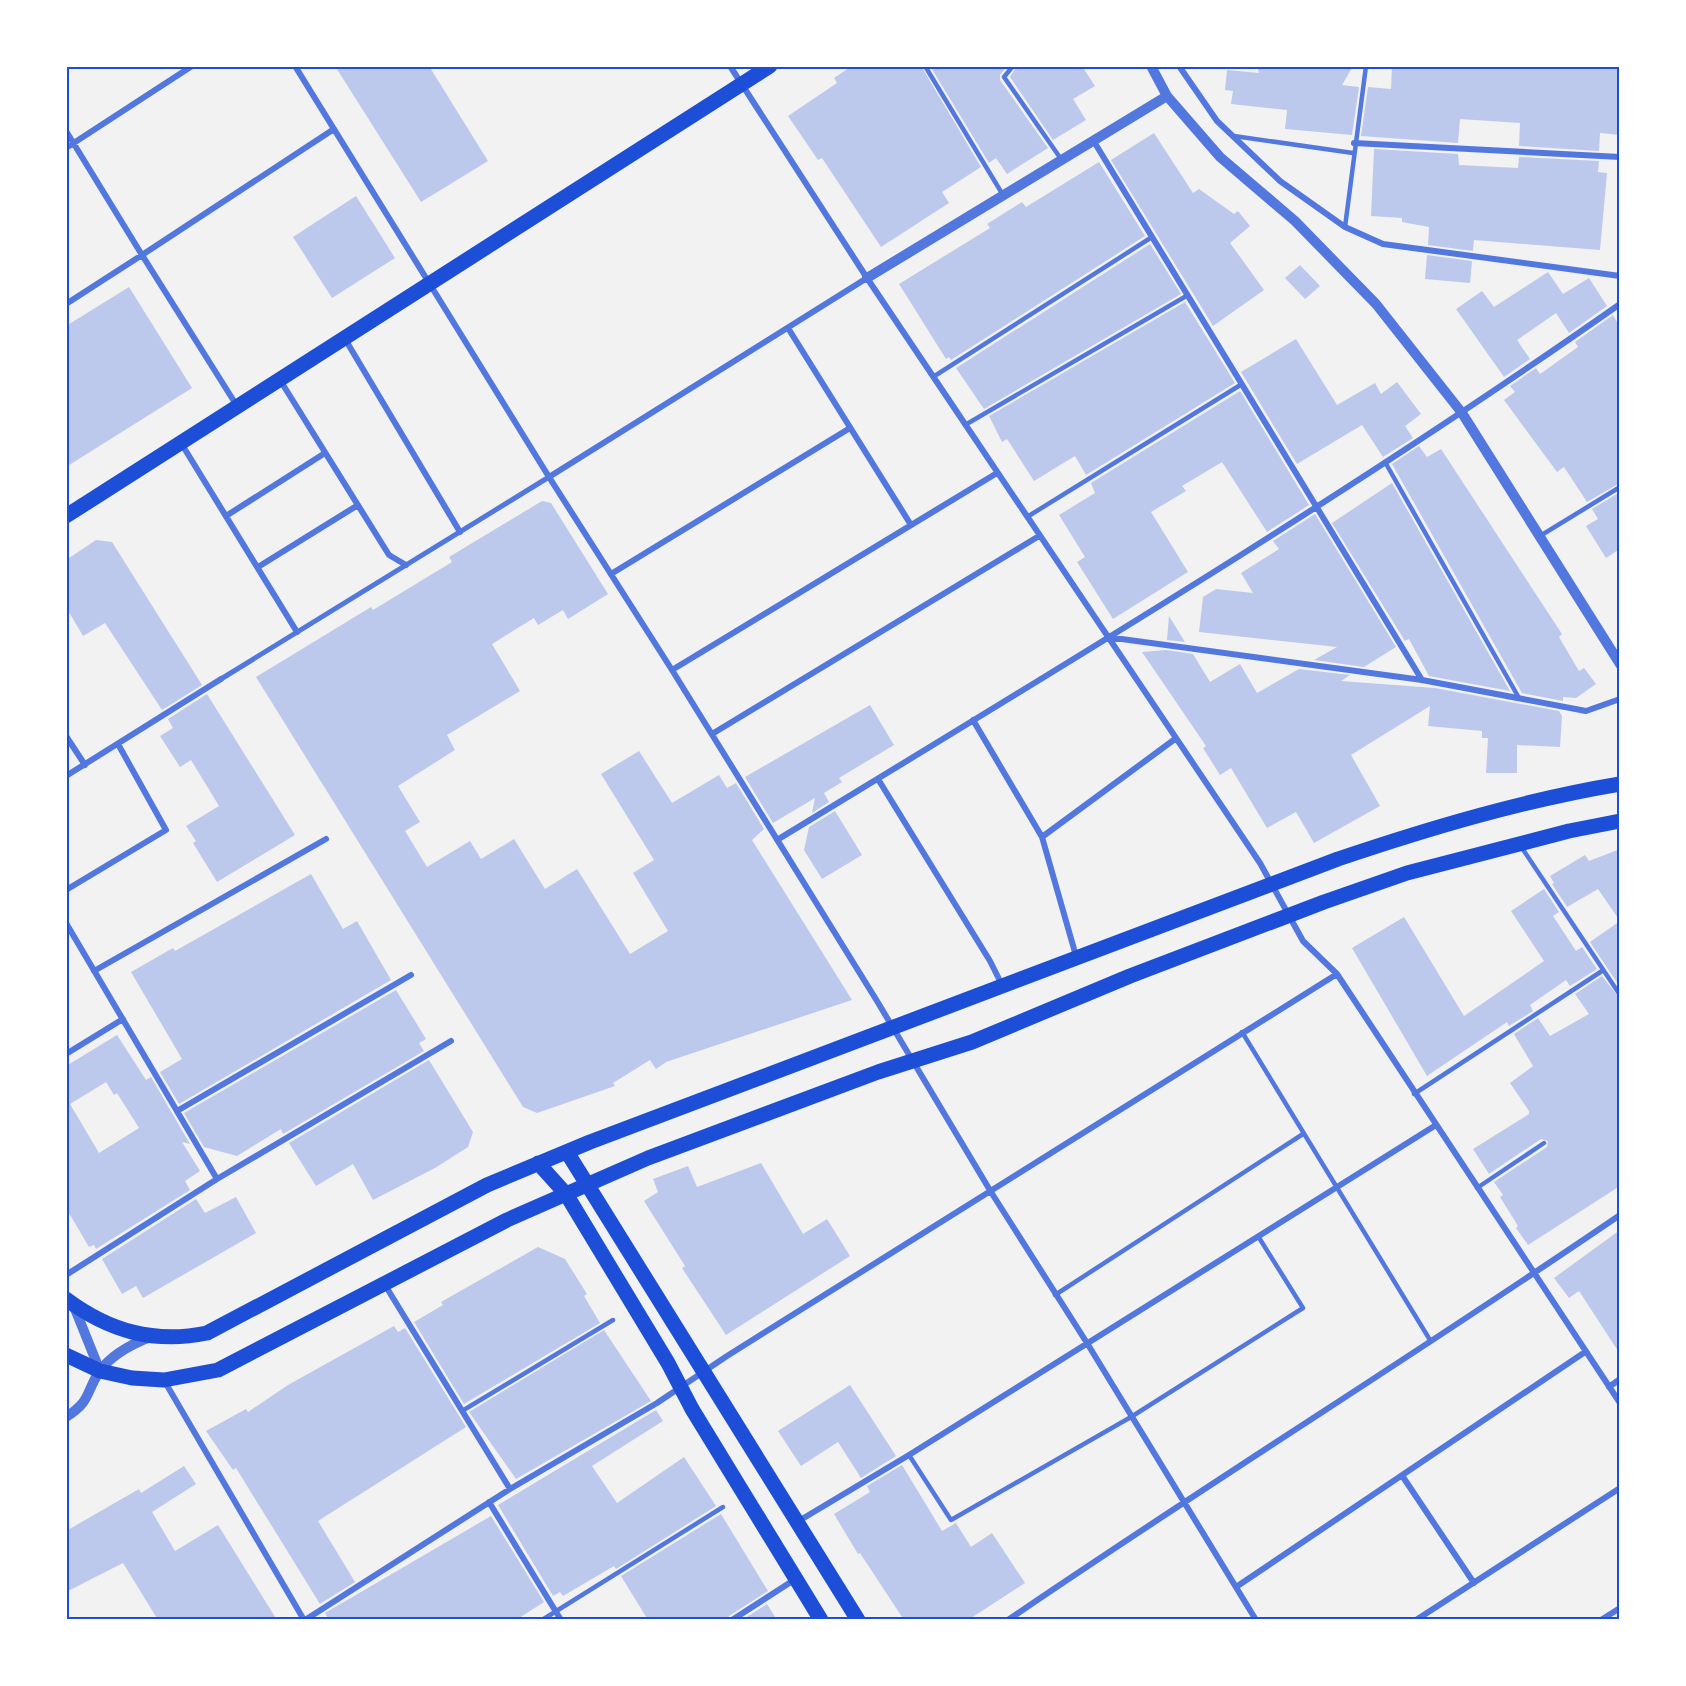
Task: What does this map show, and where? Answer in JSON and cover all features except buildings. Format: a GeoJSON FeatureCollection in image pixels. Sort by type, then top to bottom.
{"type":"FeatureCollection","features":[{"type":"Feature","properties":{"kind":"main road"},"geometry":{"type":"LineString","coordinates":[[66,516],[770,66]]}},
{"type":"Feature","properties":{"kind":"main road"},"geometry":{"type":"LineString","coordinates":[[70,1301],[113,1327],[150,1337],[169,1338],[207,1333],[487,1185],[538,1163],[1077,960],[1270,883],[1410,835],[1543,800],[1620,784]]}},
{"type":"Feature","properties":{"kind":"main road"},"geometry":{"type":"LineString","coordinates":[[66,1355],[100,1371],[132,1378],[164,1380],[218,1370],[507,1220],[659,1154],[914,1060],[972,1042],[1130,976],[1407,873],[1519,843],[1620,821]]}},
{"type":"Feature","properties":{"kind":"main road"},"geometry":{"type":"LineString","coordinates":[[567,1152],[858,1620]]}},
{"type":"Feature","properties":{"kind":"main road"},"geometry":{"type":"LineString","coordinates":[[538,1163],[566,1194],[821,1620]]}},
{"type":"Feature","properties":{"kind":"street"},"geometry":{"type":"LineString","coordinates":[[66,148],[192,66]]}},
{"type":"Feature","properties":{"kind":"street"},"geometry":{"type":"LineString","coordinates":[[295,66],[429,285],[914,1060],[991,1192],[1087,1343],[1256,1620]]}},
{"type":"Feature","properties":{"kind":"street"},"geometry":{"type":"LineString","coordinates":[[730,66],[867,278],[1260,863],[1303,941],[1337,974],[1414,1094],[1620,1403]]}},
{"type":"Feature","properties":{"kind":"street"},"geometry":{"type":"LineString","coordinates":[[1151,66],[1167,96],[1220,157],[1295,221],[1376,304],[1462,413],[1620,664]]}},
{"type":"Feature","properties":{"kind":"street"},"geometry":{"type":"LineString","coordinates":[[1179,66],[1217,121],[1280,181],[1345,227],[1383,244],[1620,276]]}},
{"type":"Feature","properties":{"kind":"street"},"geometry":{"type":"LineString","coordinates":[[66,776],[867,278],[1167,96]]}},
{"type":"Feature","properties":{"kind":"street"},"geometry":{"type":"LineString","coordinates":[[66,304],[334,129]]}},
{"type":"Feature","properties":{"kind":"street"},"geometry":{"type":"LineString","coordinates":[[66,131],[238,407]]}},
{"type":"Feature","properties":{"kind":"street"},"geometry":{"type":"LineString","coordinates":[[1092,140],[1422,680]]}},
{"type":"Feature","properties":{"kind":"street"},"geometry":{"type":"LineString","coordinates":[[1354,143],[1620,157]]}},
{"type":"Feature","properties":{"kind":"street"},"geometry":{"type":"LineString","coordinates":[[777,840],[1317,506],[1462,413],[1620,304]]}},
{"type":"Feature","properties":{"kind":"street"},"geometry":{"type":"LineString","coordinates":[[788,328],[911,525]]}},
{"type":"Feature","properties":{"kind":"street"},"geometry":{"type":"LineString","coordinates":[[344,338],[460,532]]}},
{"type":"Feature","properties":{"kind":"street"},"geometry":{"type":"LineString","coordinates":[[280,380],[389,555],[406,565]]}},
{"type":"Feature","properties":{"kind":"street"},"geometry":{"type":"LineString","coordinates":[[611,574],[850,428]]}},
{"type":"Feature","properties":{"kind":"street"},"geometry":{"type":"LineString","coordinates":[[181,442],[297,632]]}},
{"type":"Feature","properties":{"kind":"street"},"geometry":{"type":"LineString","coordinates":[[226,516],[325,453]]}},
{"type":"Feature","properties":{"kind":"street"},"geometry":{"type":"LineString","coordinates":[[672,670],[997,473]]}},
{"type":"Feature","properties":{"kind":"street"},"geometry":{"type":"LineString","coordinates":[[258,567],[358,505]]}},
{"type":"Feature","properties":{"kind":"street"},"geometry":{"type":"LineString","coordinates":[[712,734],[1039,536]]}},
{"type":"Feature","properties":{"kind":"street"},"geometry":{"type":"LineString","coordinates":[[1107,637],[1422,680],[1586,711],[1620,699]]}},
{"type":"Feature","properties":{"kind":"street"},"geometry":{"type":"LineString","coordinates":[[973,720],[1042,837],[1077,960]]}},
{"type":"Feature","properties":{"kind":"street"},"geometry":{"type":"LineString","coordinates":[[66,736],[85,765]]}},
{"type":"Feature","properties":{"kind":"street"},"geometry":{"type":"LineString","coordinates":[[1042,837],[1175,739]]}},
{"type":"Feature","properties":{"kind":"street"},"geometry":{"type":"LineString","coordinates":[[66,890],[166,830],[118,744]]}},
{"type":"Feature","properties":{"kind":"street"},"geometry":{"type":"LineString","coordinates":[[878,779],[990,961],[1003,988]]}},
{"type":"Feature","properties":{"kind":"street"},"geometry":{"type":"LineString","coordinates":[[94,971],[326,839]]}},
{"type":"Feature","properties":{"kind":"street"},"geometry":{"type":"LineString","coordinates":[[66,923],[217,1179]]}},
{"type":"Feature","properties":{"kind":"street"},"geometry":{"type":"LineString","coordinates":[[164,1380],[304,1620],[510,1488],[681,1387],[1337,974]]}},
{"type":"Feature","properties":{"kind":"street"},"geometry":{"type":"LineString","coordinates":[[177,1111],[411,975]]}},
{"type":"Feature","properties":{"kind":"street"},"geometry":{"type":"LineString","coordinates":[[66,1054],[123,1019]]}},
{"type":"Feature","properties":{"kind":"street"},"geometry":{"type":"LineString","coordinates":[[66,1275],[217,1179],[451,1041]]}},
{"type":"Feature","properties":{"kind":"street"},"geometry":{"type":"LineString","coordinates":[[796,1522],[909,1455],[1436,1125]]}},
{"type":"Feature","properties":{"kind":"street"},"geometry":{"type":"LineString","coordinates":[[1010,1619],[1183,1500],[1533,1274],[1620,1215]]}},
{"type":"Feature","properties":{"kind":"street"},"geometry":{"type":"LineString","coordinates":[[385,1284],[510,1488]]}},
{"type":"Feature","properties":{"kind":"street"},"geometry":{"type":"LineString","coordinates":[[70,1301],[100,1371]]}},
{"type":"Feature","properties":{"kind":"street"},"geometry":{"type":"LineString","coordinates":[[66,1417],[82,1407],[100,1371],[129,1345],[150,1337]]}},
{"type":"Feature","properties":{"kind":"street"},"geometry":{"type":"LineString","coordinates":[[1236,1587],[1585,1353]]}},
{"type":"Feature","properties":{"kind":"street"},"geometry":{"type":"LineString","coordinates":[[1609,1387],[1620,1379]]}},
{"type":"Feature","properties":{"kind":"street"},"geometry":{"type":"LineString","coordinates":[[1403,1477],[1474,1583]]}},
{"type":"Feature","properties":{"kind":"street"},"geometry":{"type":"LineString","coordinates":[[1416,1620],[1620,1488]]}},
{"type":"Feature","properties":{"kind":"street"},"geometry":{"type":"LineString","coordinates":[[489,1502],[561,1620]]}},
{"type":"Feature","properties":{"kind":"street"},"geometry":{"type":"LineString","coordinates":[[732,1620],[795,1579]]}},
{"type":"Feature","properties":{"kind":"street"},"geometry":{"type":"LineString","coordinates":[[1601,1620],[1620,1608]]}},
{"type":"Feature","properties":{"kind":"lane"},"geometry":{"type":"LineString","coordinates":[[925,66],[1003,195]]}},
{"type":"Feature","properties":{"kind":"lane"},"geometry":{"type":"LineString","coordinates":[[1013,66],[1004,77],[1061,159]]}},
{"type":"Feature","properties":{"kind":"lane"},"geometry":{"type":"LineString","coordinates":[[1345,227],[1354,143],[1366,66]]}},
{"type":"Feature","properties":{"kind":"lane"},"geometry":{"type":"LineString","coordinates":[[1233,136],[1353,153]]}},
{"type":"Feature","properties":{"kind":"lane"},"geometry":{"type":"LineString","coordinates":[[933,377],[1152,237]]}},
{"type":"Feature","properties":{"kind":"lane"},"geometry":{"type":"LineString","coordinates":[[965,424],[1188,295]]}},
{"type":"Feature","properties":{"kind":"lane"},"geometry":{"type":"LineString","coordinates":[[1027,517],[1242,384]]}},
{"type":"Feature","properties":{"kind":"lane"},"geometry":{"type":"LineString","coordinates":[[1384,462],[1519,698]]}},
{"type":"Feature","properties":{"kind":"lane"},"geometry":{"type":"LineString","coordinates":[[1540,536],[1620,486]]}},
{"type":"Feature","properties":{"kind":"lane"},"geometry":{"type":"LineString","coordinates":[[1519,843],[1620,995]]}},
{"type":"Feature","properties":{"kind":"lane"},"geometry":{"type":"LineString","coordinates":[[1414,1094],[1602,971]]}},
{"type":"Feature","properties":{"kind":"lane"},"geometry":{"type":"LineString","coordinates":[[1242,1032],[1430,1340]]}},
{"type":"Feature","properties":{"kind":"lane"},"geometry":{"type":"LineString","coordinates":[[1055,1295],[1304,1134]]}},
{"type":"Feature","properties":{"kind":"lane"},"geometry":{"type":"LineString","coordinates":[[1477,1188],[1544,1143]]}},
{"type":"Feature","properties":{"kind":"lane"},"geometry":{"type":"LineString","coordinates":[[909,1455],[951,1520],[1131,1417],[1303,1308],[1258,1236]]}},
{"type":"Feature","properties":{"kind":"lane"},"geometry":{"type":"LineString","coordinates":[[462,1411],[613,1320]]}},
{"type":"Feature","properties":{"kind":"lane"},"geometry":{"type":"LineString","coordinates":[[542,1620],[723,1507]]}}]}
